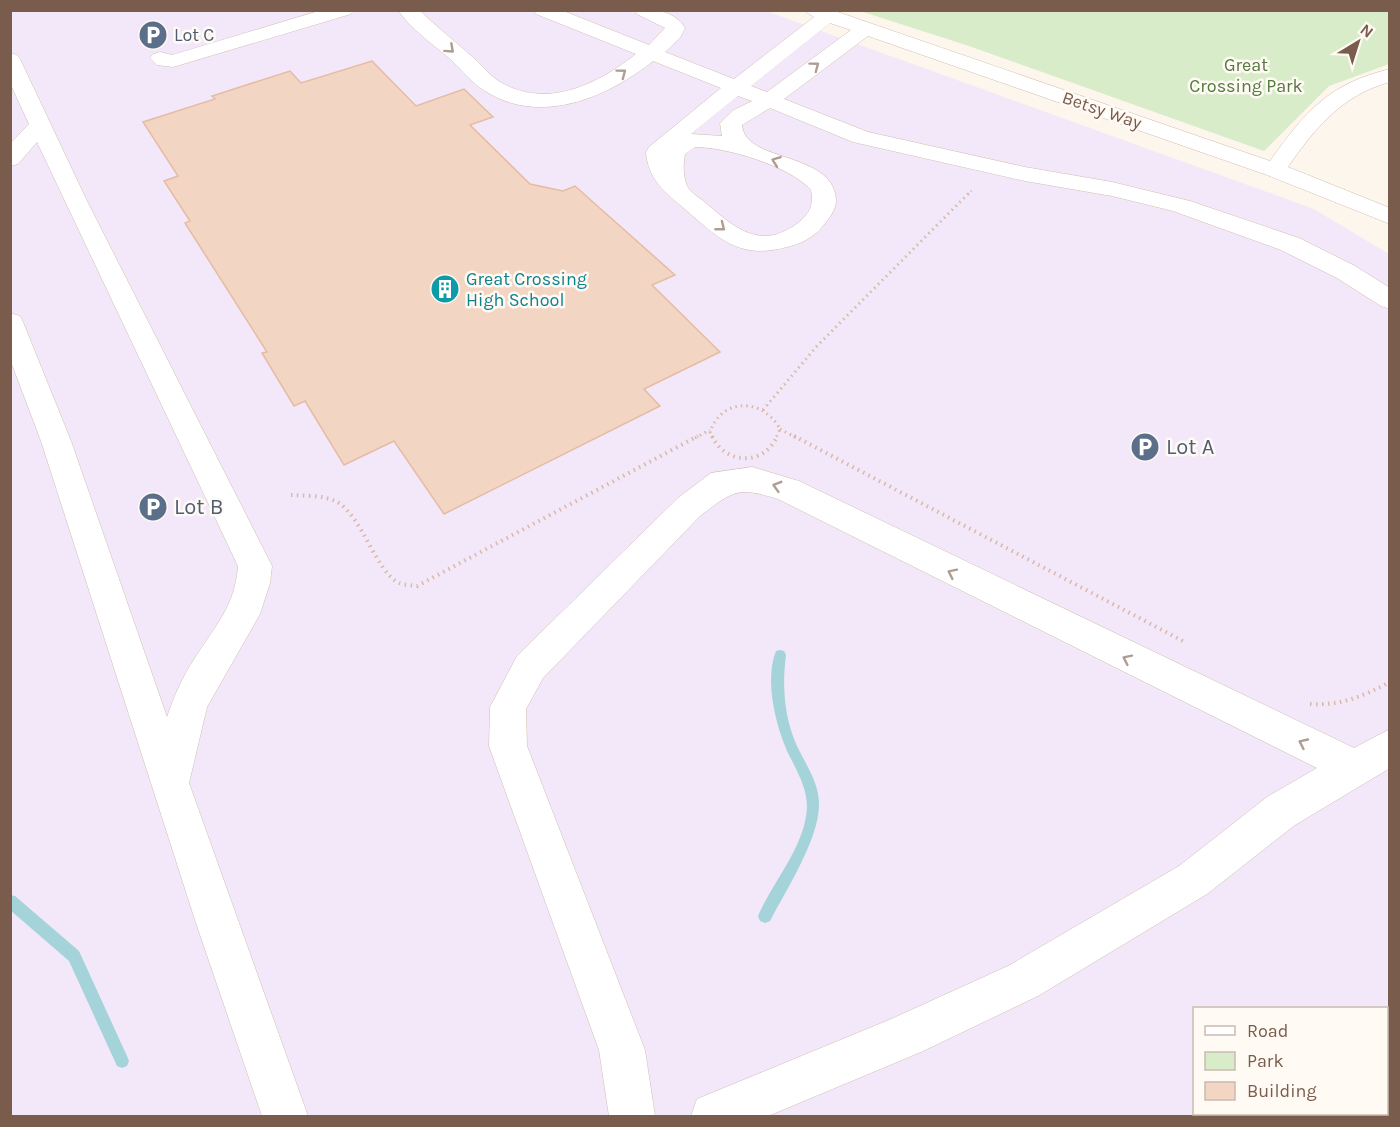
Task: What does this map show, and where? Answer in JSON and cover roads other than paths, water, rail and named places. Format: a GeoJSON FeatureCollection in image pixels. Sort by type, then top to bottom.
{"type":"FeatureCollection","features":[{"type":"Feature","properties":{"kind":"street"},"geometry":{"type":"LineString","coordinates":[[160,58],[164,61],[173,61],[344,10]]}},
{"type":"Feature","properties":{"kind":"street"},"geometry":{"type":"LineString","coordinates":[[407,10],[495,88],[527,99],[559,100],[586,95],[610,82],[673,34],[675,28],[672,23],[644,10]]}},
{"type":"Feature","properties":{"kind":"street"},"geometry":{"type":"LineString","coordinates":[[543,10],[870,140],[1025,174],[1112,189],[1181,206],[1290,244],[1346,273],[1389,300]]}},
{"type":"Feature","properties":{"kind":"street"},"geometry":{"type":"LineString","coordinates":[[676,189],[670,170],[671,154],[676,148],[693,141],[708,139],[746,149],[793,168],[814,180],[822,189],[825,202],[822,211],[809,227],[792,238],[774,243],[753,243],[728,233],[676,189],[660,174],[657,167],[657,152],[736,88],[820,13]]}},
{"type":"Feature","properties":{"kind":"street","name":"Betsy Way"},"geometry":{"type":"LineString","coordinates":[[820,13],[1275,170],[1389,218]]}},
{"type":"Feature","properties":{"kind":"street"},"geometry":{"type":"LineString","coordinates":[[746,149],[734,139],[730,131],[731,123],[768,101],[865,29]]}},
{"type":"Feature","properties":{"kind":"street"},"geometry":{"type":"LineString","coordinates":[[10,59],[74,199],[255,566],[256,581],[250,601],[236,630],[199,682],[181,723],[172,783]]}},
{"type":"Feature","properties":{"kind":"street"},"geometry":{"type":"LineString","coordinates":[[1275,170],[1296,139],[1327,106],[1354,87],[1389,75]]}},
{"type":"Feature","properties":{"kind":"street"},"geometry":{"type":"LineString","coordinates":[[10,124],[40,124]]}},
{"type":"Feature","properties":{"kind":"street"},"geometry":{"type":"LineString","coordinates":[[10,159],[40,124]]}},
{"type":"Feature","properties":{"kind":"street"},"geometry":{"type":"LineString","coordinates":[[10,322],[56,441],[217,923],[285,1116]]}},
{"type":"Feature","properties":{"kind":"street"},"geometry":{"type":"LineString","coordinates":[[632,1116],[622,1050],[508,746],[508,707],[530,668],[565,630],[608,590],[688,507],[722,482],[752,479],[788,490],[838,517],[1111,651],[1373,758]]}},
{"type":"Feature","properties":{"kind":"street"},"geometry":{"type":"LineString","coordinates":[[714,1116],[905,1036],[1023,981],[1193,880],[1281,812],[1373,758]]}},
{"type":"Feature","properties":{"kind":"waterway"},"geometry":{"type":"LineString","coordinates":[[765,916],[802,846],[812,817],[813,806],[809,784],[788,738],[781,715],[778,691],[780,655]]}},
{"type":"Feature","properties":{"kind":"waterway"},"geometry":{"type":"LineString","coordinates":[[10,901],[74,956],[122,1061]]}},
{"type":"Feature","properties":{"kind":"place","name":"Lot C"},"geometry":{"type":"Point","coordinates":[153,35]}},
{"type":"Feature","properties":{"kind":"place","name":"Great Crossing High School"},"geometry":{"type":"Point","coordinates":[445,289]}},
{"type":"Feature","properties":{"kind":"place","name":"Lot A"},"geometry":{"type":"Point","coordinates":[1145,447]}},
{"type":"Feature","properties":{"kind":"place","name":"Lot B"},"geometry":{"type":"Point","coordinates":[153,507]}},
{"type":"Feature","properties":{"kind":"park label","name":"Great Crossing Park"},"geometry":{"type":"Point","coordinates":[1246,76]}}]}
